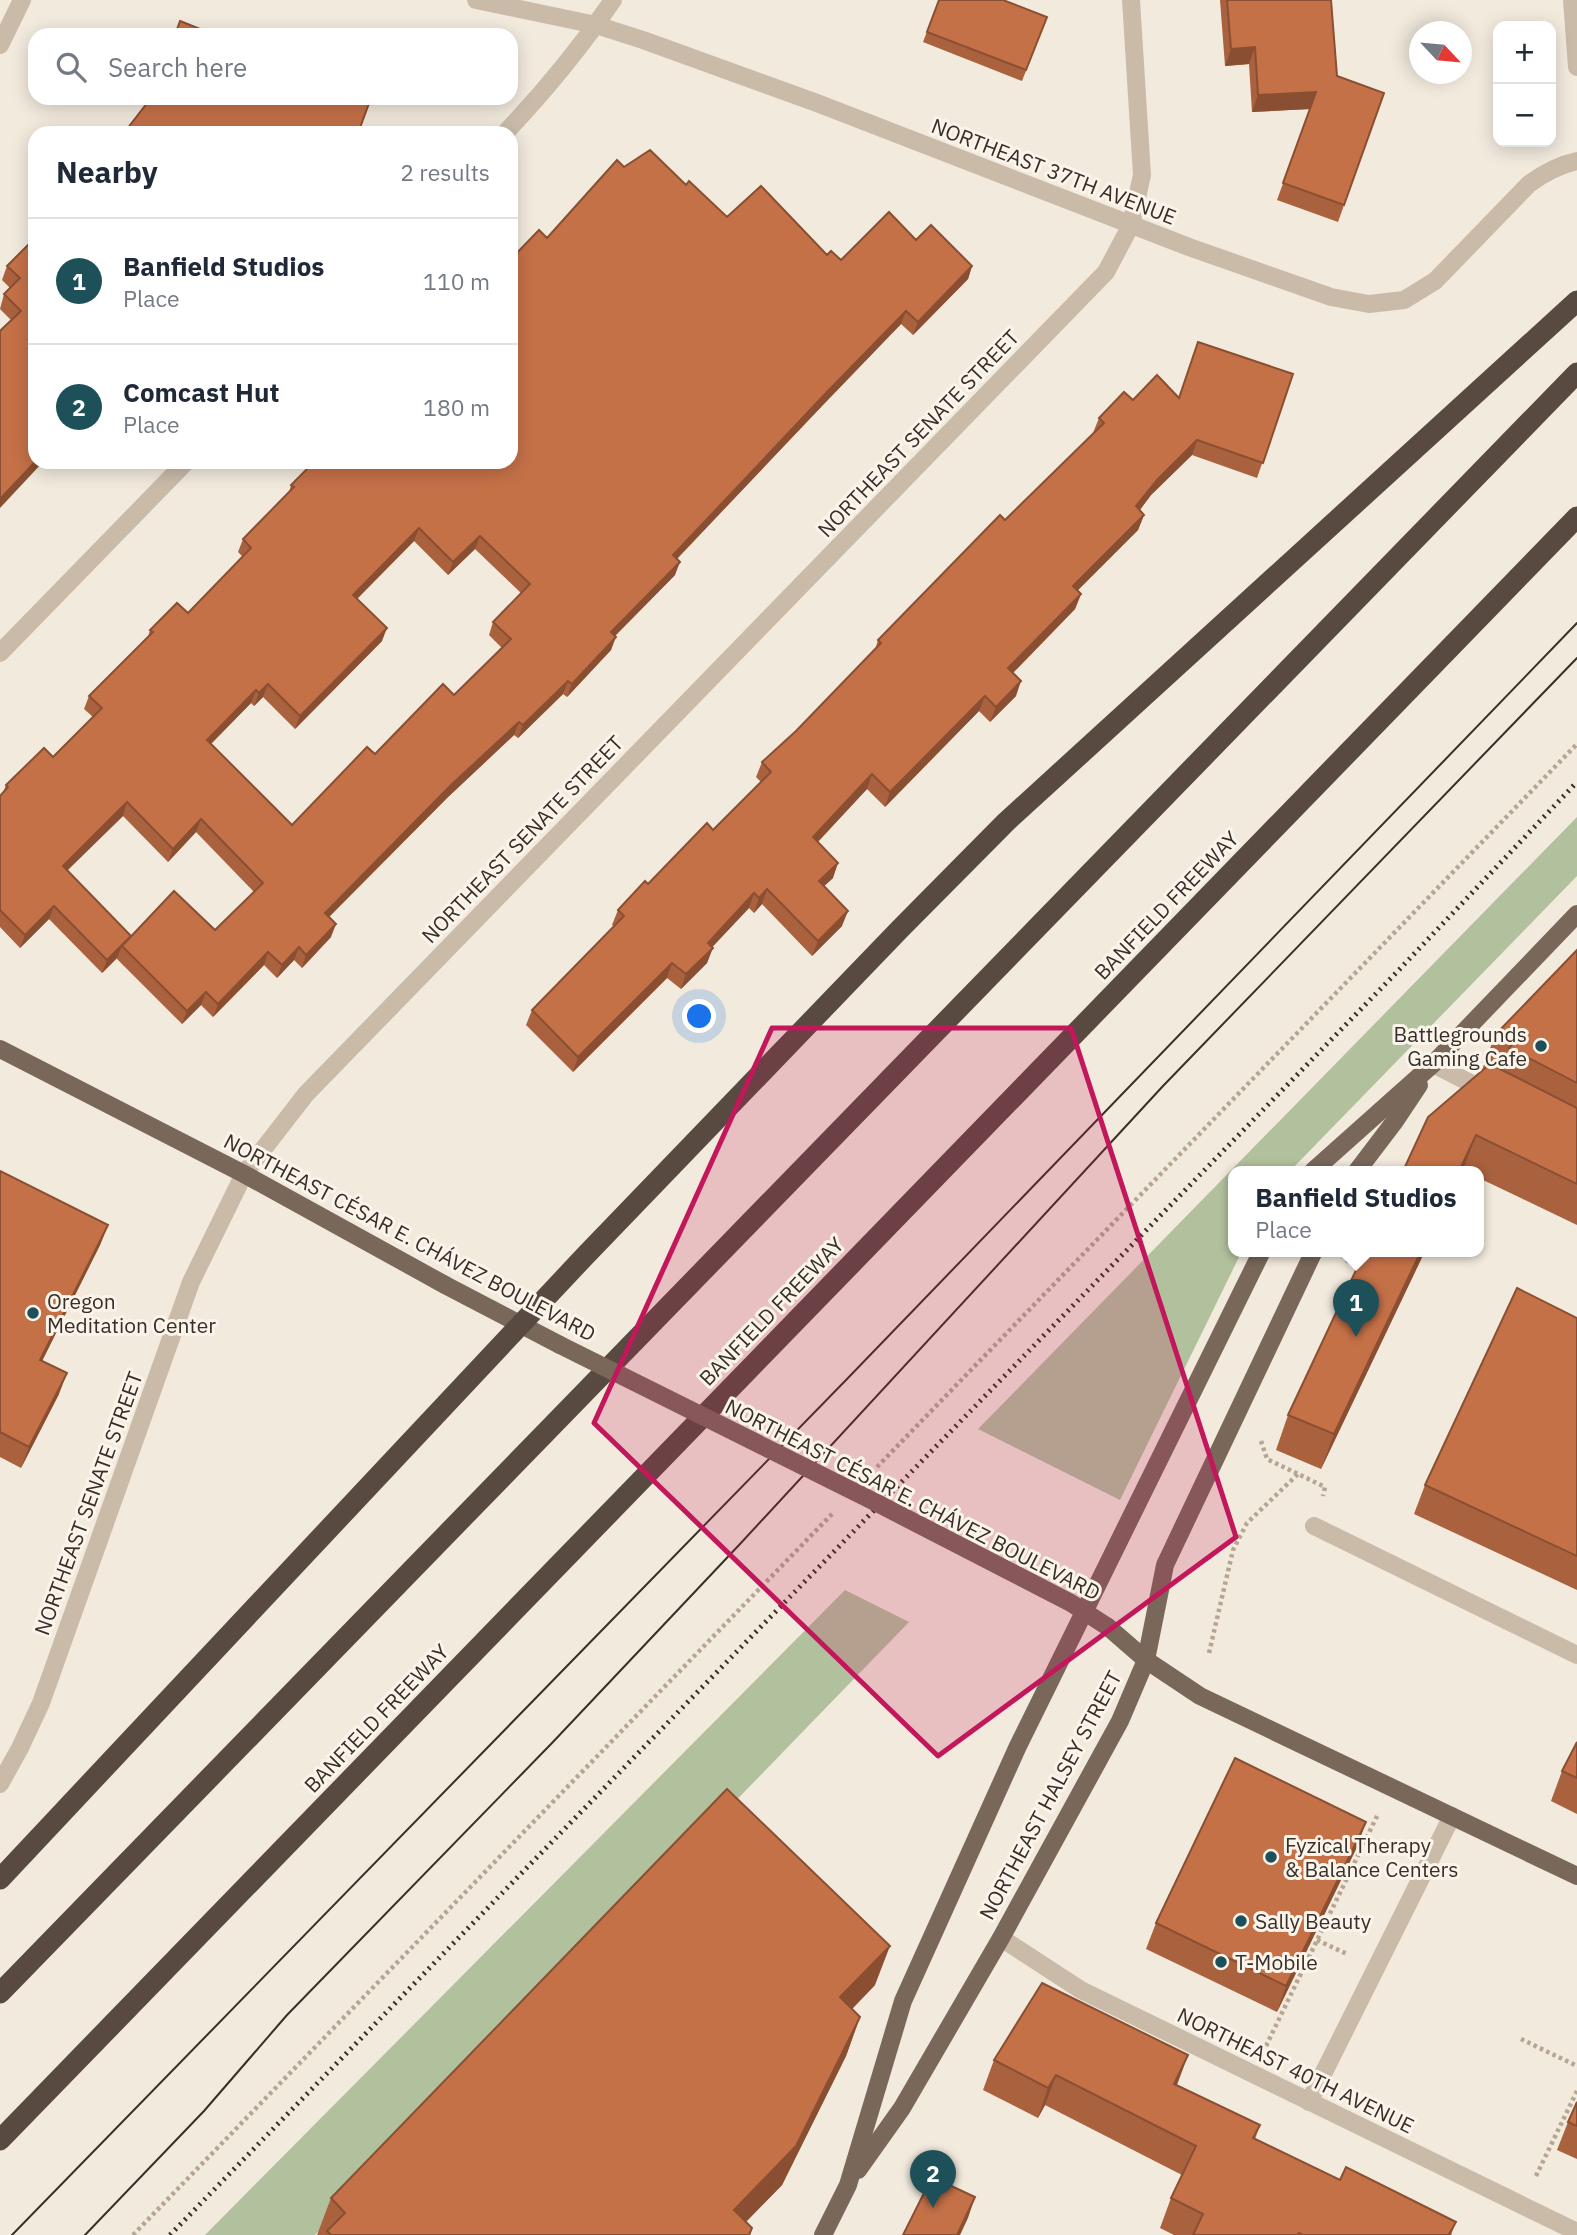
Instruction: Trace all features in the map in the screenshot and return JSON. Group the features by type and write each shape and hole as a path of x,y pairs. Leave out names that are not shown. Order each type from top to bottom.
{"highway":[{"path":"0,1878 522,1323 1006,822 1577,301"},
{"path":"0,1993 1577,373"},
{"name":"BANFIELD FREEWAY","path":"0,2140 1577,517"}],"main road":[{"path":"1319,1166 1433,1064 1577,914"},
{"name":"NORTHEAST CÉSAR E. CHÁVEZ BOULEVARD","path":"0,1049 244,1174 447,1286 561,1345 1071,1603 1108,1627 1146,1660 1200,1696 1577,1876"},
{"path":"1361,1166 1433,1064"},
{"name":"NORTHEAST HALSEY STREET","path":"848,2185 908,1988 1018,1746 1259,1257"},
{"name":"NORTHEAST HALSEY STREET","path":"823,2235 848,2185 902,2108 1001,1938 1120,1721 1146,1660 1166,1566 1311,1257"}],"street":[{"path":"0,46 22,0"},
{"name":"NORTHEAST 37TH AVENUE","path":"476,0 596,25 643,40 817,103 1130,225 1331,297 1368,304 1404,300 1435,281 1529,184 1563,164 1577,161"},
{"path":"512,126 531,107 613,0"},
{"name":"NORTHEAST SENATE STREET","path":"0,1784 41,1703 191,1282 244,1174 306,1094 1106,272 1130,225 1142,175 1131,0"},
{"path":"1572,0 1577,67"},
{"path":"0,653 179,469"},
{"path":"1433,1064 1506,1101"},
{"path":"1314,1526 1577,1655"},
{"path":"1310,2102 1452,1816"},
{"name":"NORTHEAST 40TH AVENUE","path":"1001,1938 1081,1990 1577,2232"}],"path":[{"path":"1347,1263 1350,1257"},
{"path":"1267,1429 1261,1441 1267,1459 1325,1487 1314,1526"},
{"path":"1209,1653 1233,1549 1247,1523 1298,1474"},
{"path":"1252,2074 1390,1788"},
{"path":"1521,2039 1577,2066"},
{"path":"1522,2205 1577,2091"}],"highlighted area":[{"path":"772,1028 1071,1028 1236,1537 938,1756 594,1423"}],"green space":[{"path":"1577,817 1577,876 1295,1166 1235,1166"},
{"path":"1228,1174 1228,1257 1239,1257 1120,1500 978,1429"},
{"path":"845,1590 909,1622 315,2235 205,2235"}],"building":[{"path":"939,0 1003,0 1047,17 1026,70 927,32"},
{"path":"1227,0 1331,0 1337,76 1384,93 1344,205 1283,183 1316,92 1258,95 1255,47 1231,49"},
{"path":"180,21 198,28 178,28"},
{"path":"146,105 368,105 361,126 129,126"},
{"path":"650,150 686,185 689,181 727,217 761,186 827,255 831,251 841,260 889,212 916,240 931,225 972,266 918,322 906,311 825,394 673,555 680,562 611,632 616,637 572,684 568,681 523,725 519,722 451,785 325,913 336,924 306,955 299,947 282,965 268,952 218,1004 206,992 187,1011 122,946 174,891 215,930 263,883 201,819 173,849 127,802 63,866 131,936 107,960 54,906 25,935 0,910 0,796 8,787 6,785 44,748 53,757 102,708 89,696 153,632 150,630 177,603 188,613 251,548 243,539 294,487 291,485 307,469 518,469 518,252 539,230 547,238 617,160 624,167","holes":["419,528 453,562 480,536 530,584 493,622 511,639 454,695 443,684 375,754 367,747 292,825 207,740 256,690 259,693 268,684 300,716 387,628 353,595"]},
{"path":"28,245 28,469 0,499 0,331 21,311 4,294 20,278 7,266"},
{"path":"1198,342 1293,374 1263,463 1197,440 1157,480 1136,506 1144,515 1073,586 1081,594 1008,668 1021,681 996,707 985,696 890,792 872,774 813,837 838,863 819,881 848,911 818,941 767,889 759,898 754,893 708,943 713,948 686,974 672,963 578,1057 532,1010 624,916 618,910 645,881 648,884 707,823 713,830 771,772 762,762 796,731 881,643 878,640 1000,515 1005,520 1104,423 1099,418 1124,392 1133,400 1157,375 1179,398"},
{"path":"1577,950 1577,1083 1509,1048 1513,1044 1495,1035"},
{"path":"1490,1064 1577,1108 1577,1184 1476,1135 1461,1166 1405,1166 1428,1117"},
{"name":"Oregon Meditation Center","path":"0,1171 108,1225 40,1360 67,1373 29,1447 0,1432"},
{"path":"1362,1257 1418,1257 1334,1434 1288,1415"},
{"path":"1517,1288 1577,1318 1577,1556 1425,1485"},
{"path":"1577,1742 1577,1778 1562,1771"},
{"path":"1235,1758 1366,1822 1286,1986 1156,1923"},
{"path":"727,1789 890,1946 840,1997 860,2017 796,2146 734,2210 752,2228 749,2235 331,2235 327,2231 345,2213 331,2198"},
{"path":"1042,1983 1188,2055 1174,2084 1260,2125 1253,2138 1340,2180 1346,2167 1456,2222 1449,2234 1451,2235 1193,2235 1203,2214 1171,2198 1196,2146 1056,2075 1048,2088 994,2060"},
{"path":"1577,2102 1577,2126 1568,2122"},
{"path":"932,2177 975,2197 957,2235 903,2235"}],"tram line":[{"path":"12,2235 847,1379 1577,623"},
{"path":"85,2235 204,2111 287,2015 552,1743 740,1544 1163,1086 1577,658"}],"railway":[{"path":"170,2235 1396,973 1577,782"}],"place":[{"name":"Battlegrounds Gaming Cafe","path":"1541,1046"},
{"name":"Oregon Meditation Center","path":"33,1313"},
{"name":"Banfield Studios","path":"1356,1337"},
{"name":"Fyzical Therapy & Balance Centers","path":"1271,1857"},
{"name":"Sally Beauty","path":"1241,1921"},
{"name":"T-Mobile","path":"1221,1962"},
{"name":"Comcast Hut","path":"933,2208"}]}
